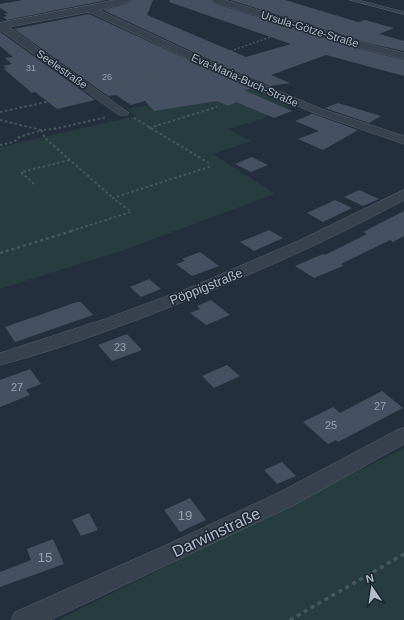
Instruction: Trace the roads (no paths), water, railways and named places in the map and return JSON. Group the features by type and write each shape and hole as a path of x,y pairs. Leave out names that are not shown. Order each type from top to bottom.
{"street":[{"path":"0,26 90,10 126,0"},
{"name":"Ursula-Götze-Straße","path":"216,0 302,27 404,56"},
{"name":"Eva-Maria-Buch-Straße","path":"90,10 203,62 329,116 404,140"},
{"name":"Seelestraße","path":"0,26 123,113"},
{"name":"Pöppigstraße","path":"0,359 130,316 241,272 363,217 404,194"},
{"name":"Darwinstraße","path":"24,620 172,553 288,498 404,435"}],"lane":[{"path":"352,0 404,13"}]}
